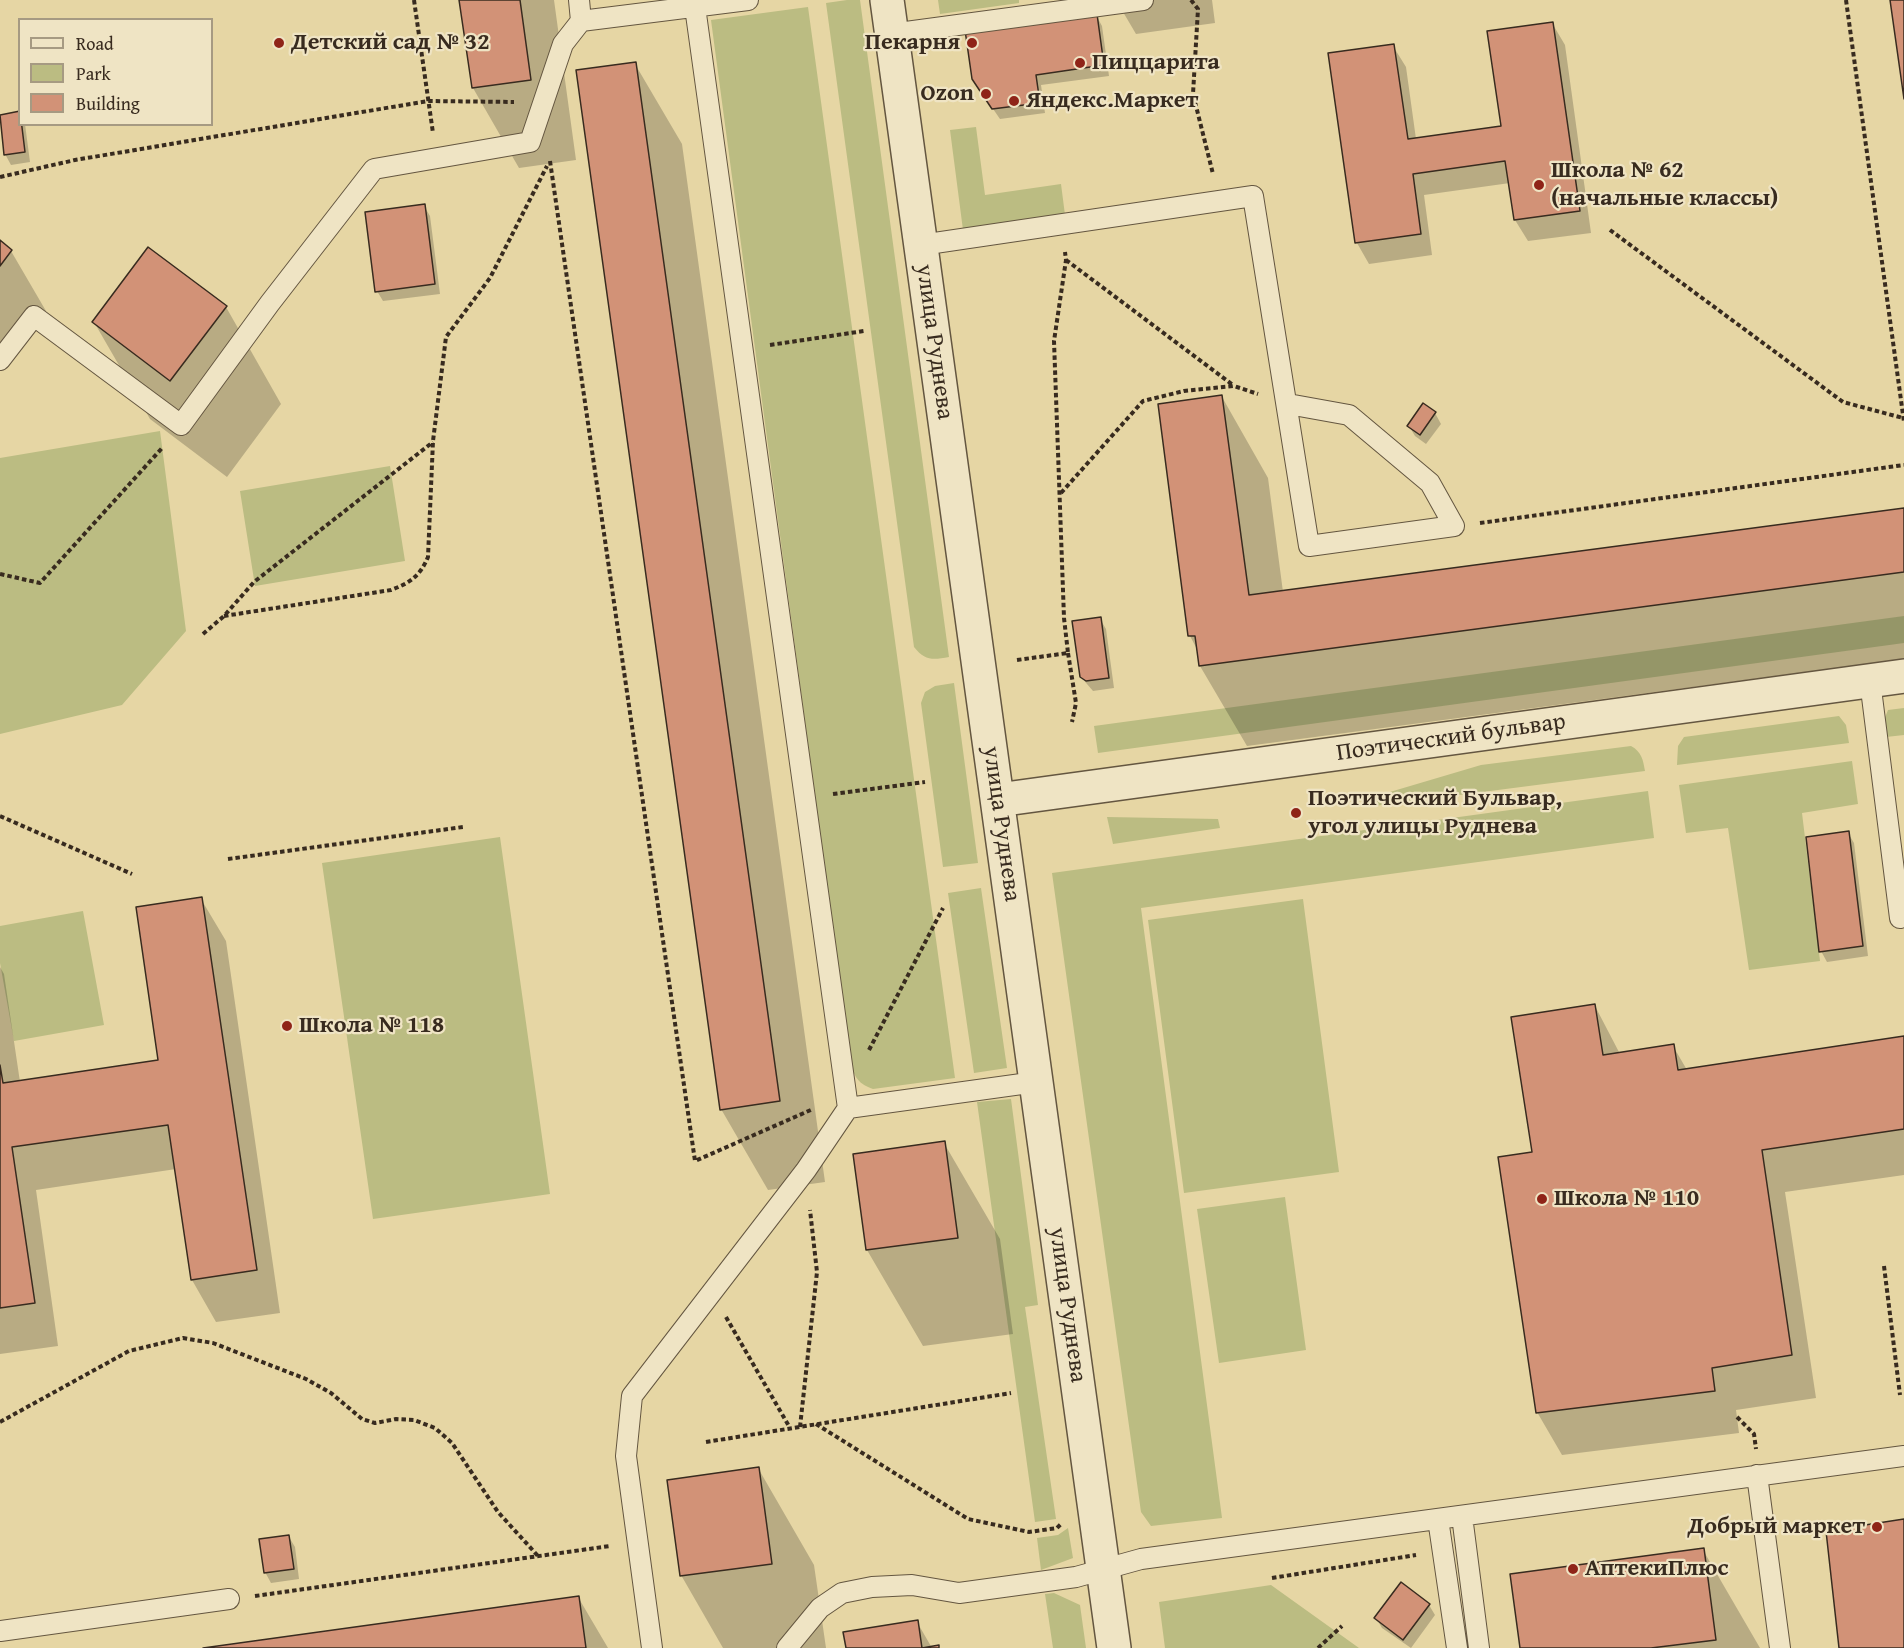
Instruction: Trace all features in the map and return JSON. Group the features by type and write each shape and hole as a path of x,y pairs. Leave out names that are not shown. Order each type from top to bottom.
{"street":[{"name":"улица Руднева","path":"886,0 1114,1648"},
{"name":"Поэтический бульвар","path":"998,800 1904,676"}],"lane":[{"path":"579,0 582,21"},
{"path":"0,360 34,316 181,425 270,303 374,169 530,142 563,44 582,21 748,0"},
{"path":"891,34 1029,7 1143,0"},
{"path":"652,1648 626,1456 632,1396 806,1170 847,1101 695,7"},
{"path":"921,245 1253,196 1309,546 1454,526 1430,483 1349,415 1288,404"},
{"path":"1870,681 1900,918"},
{"path":"847,1101 1036,1082"},
{"path":"787,1648 820,1608 842,1593 872,1587 912,1585 959,1593 1076,1577 1141,1559 1904,1456"},
{"path":"1757,1476 1780,1648"},
{"path":"1462,1516 1479,1648"},
{"path":"1438,1519 1457,1648"},
{"path":"0,1631 229,1599"}],"path":[{"path":"414,0 435,145 444,158"},
{"path":"1191,0 1198,9 1193,94 1221,201"},
{"path":"1610,230 1843,402 1904,420 1846,0"},
{"path":"0,177 75,160 428,101 544,102"},
{"path":"530,142 550,159 695,1161 847,1101 943,908"},
{"path":"224,616 391,590 408,583 422,571 428,557 433,441 446,336 490,278 550,159"},
{"path":"1060,225 1066,260 1054,340 1064,618 1076,703 1072,722"},
{"path":"1066,260 1234,386 1288,404"},
{"path":"742,349 864,331"},
{"path":"1060,494 1143,401 1184,391 1234,386"},
{"path":"0,574 40,583 151,462 181,425"},
{"path":"203,634 224,616 254,582 433,441"},
{"path":"1454,526 1904,465"},
{"path":"1017,660 1068,653"},
{"path":"805,798 925,782"},
{"path":"0,816 132,873"},
{"path":"228,859 463,827"},
{"path":"800,1427 817,1272 806,1170"},
{"path":"1884,1266 1900,1395"},
{"path":"707,1301 728,1318 790,1428"},
{"path":"0,1422 129,1351 183,1338 213,1343 306,1379 332,1393 362,1419 375,1423 396,1419 414,1420 435,1428 452,1443 498,1512 538,1556"},
{"path":"706,1442 1011,1393"},
{"path":"1737,1417 1754,1434 1756,1453"},
{"path":"816,1424 968,1519 1029,1532 1057,1528 1067,1519"},
{"path":"229,1599 638,1542"},
{"path":"1272,1578 1443,1552"},
{"path":"1318,1648 1342,1626"}],"green space":[{"path":"860,0 949,657 943,658 926,657 914,647 826,3"},
{"path":"938,0 1019,0 1019,3 940,14"},
{"path":"808,7 955,1078 873,1089 858,1080 851,1065 711,20"},
{"path":"976,127 985,195 1061,184 1065,215 963,230 950,130"},
{"path":"160,431 186,631 122,705 0,734 0,458"},
{"path":"390,466 405,561 255,586 240,491"},
{"path":"1904,616 1904,643 1098,753 1094,726"},
{"path":"954,683 978,863 943,867 921,703 925,692 935,686"},
{"path":"1904,708 1904,735 1886,737 1884,720 1888,710"},
{"path":"1839,716 1846,725 1849,743 1677,765 1678,746 1684,737"},
{"path":"1631,746 1640,754 1645,771 1374,806 1373,797 1481,765"},
{"path":"1852,761 1858,804 1802,813 1820,961 1749,970 1728,828 1686,833 1679,785"},
{"path":"1648,791 1654,838 1141,908 1222,1518 1151,1526 1141,1512 1052,873"},
{"path":"1107,817 1218,819 1220,828 1113,844"},
{"path":"500,837 550,1194 373,1219 322,863"},
{"path":"981,888 1007,1068 974,1073 948,893"},
{"path":"1303,899 1339,1172 1184,1193 1148,920"},
{"path":"83,911 104,1025 14,1041 0,963 0,926"},
{"path":"1011,1099 1038,1305 1025,1307 1056,1519 1035,1522 977,1102"},
{"path":"1285,1197 1306,1350 1219,1363 1197,1209"},
{"path":"1068,1528 1073,1558 1041,1570 1037,1538 1058,1535"},
{"path":"1271,1585 1359,1648 1165,1648 1159,1602"},
{"path":"1054,1593 1080,1605 1086,1648 1053,1648 1045,1594"}],"building":[{"path":"459,0 520,0 531,80 472,88"},
{"path":"1890,0 1904,0 1904,99"},
{"path":"1097,14 1104,65 1036,75 1040,103 992,109 972,79 965,30"},
{"path":"1553,22 1580,211 1514,220 1505,161 1413,174 1421,234 1355,243 1328,53 1394,44 1408,139 1501,126 1487,31"},
{"path":"636,62 780,1101 720,1110 576,70"},
{"path":"18,111 18,126 22,126 25,152 4,155 0,115"},
{"path":"425,204 435,284 375,292 365,212"},
{"path":"0,240 12,250 0,266"},
{"path":"148,247 227,306 170,381 92,322"},
{"path":"1222,395 1249,595 1904,508 1904,572 1199,666 1195,636 1188,636 1158,404"},
{"path":"1423,403 1436,412 1420,435 1407,426"},
{"path":"1101,617 1109,678 1086,681 1080,677 1072,621"},
{"path":"1849,831 1863,946 1819,952 1806,837"},
{"path":"202,897 257,1270 191,1280 168,1125 12,1147 35,1303 0,1308 0,1065 3,1083 158,1060 136,907"},
{"path":"1595,1004 1603,1055 1674,1044 1678,1070 1904,1036 1904,1129 1762,1150 1792,1355 1712,1368 1715,1391 1536,1413 1498,1157 1532,1152 1511,1017"},
{"path":"945,1141 958,1238 866,1250 853,1154"},
{"path":"759,1467 772,1564 680,1576 667,1480"},
{"path":"1904,1519 1904,1648 1839,1648 1826,1531"},
{"path":"289,1535 294,1569 264,1573 259,1539"},
{"path":"1704,1548 1716,1640 1651,1648 1520,1648 1510,1574"},
{"path":"1401,1582 1430,1604 1403,1640 1374,1618"},
{"path":"579,1596 586,1648 203,1648"},
{"path":"918,1620 922,1648 846,1648 843,1632"},
{"path":"939,1645 939,1648 922,1648"}],"place":[{"name":"Детский сад № 32","path":"279,43"},
{"name":"Пекарня","path":"972,43"},
{"name":"Пиццарита","path":"1080,63"},
{"name":"Ozon","path":"986,94"},
{"name":"Яндекс.Маркет","path":"1014,101"},
{"name":"Школа № 62 (начальные классы)","path":"1539,185"},
{"name":"Поэтический Бульвар, угол улицы Руднева","path":"1296,813"},
{"name":"Школа № 118","path":"287,1026"},
{"name":"Школа № 110","path":"1542,1199"},
{"name":"Добрый маркет","path":"1877,1527"},
{"name":"АптекиПлюс","path":"1573,1569"}]}
